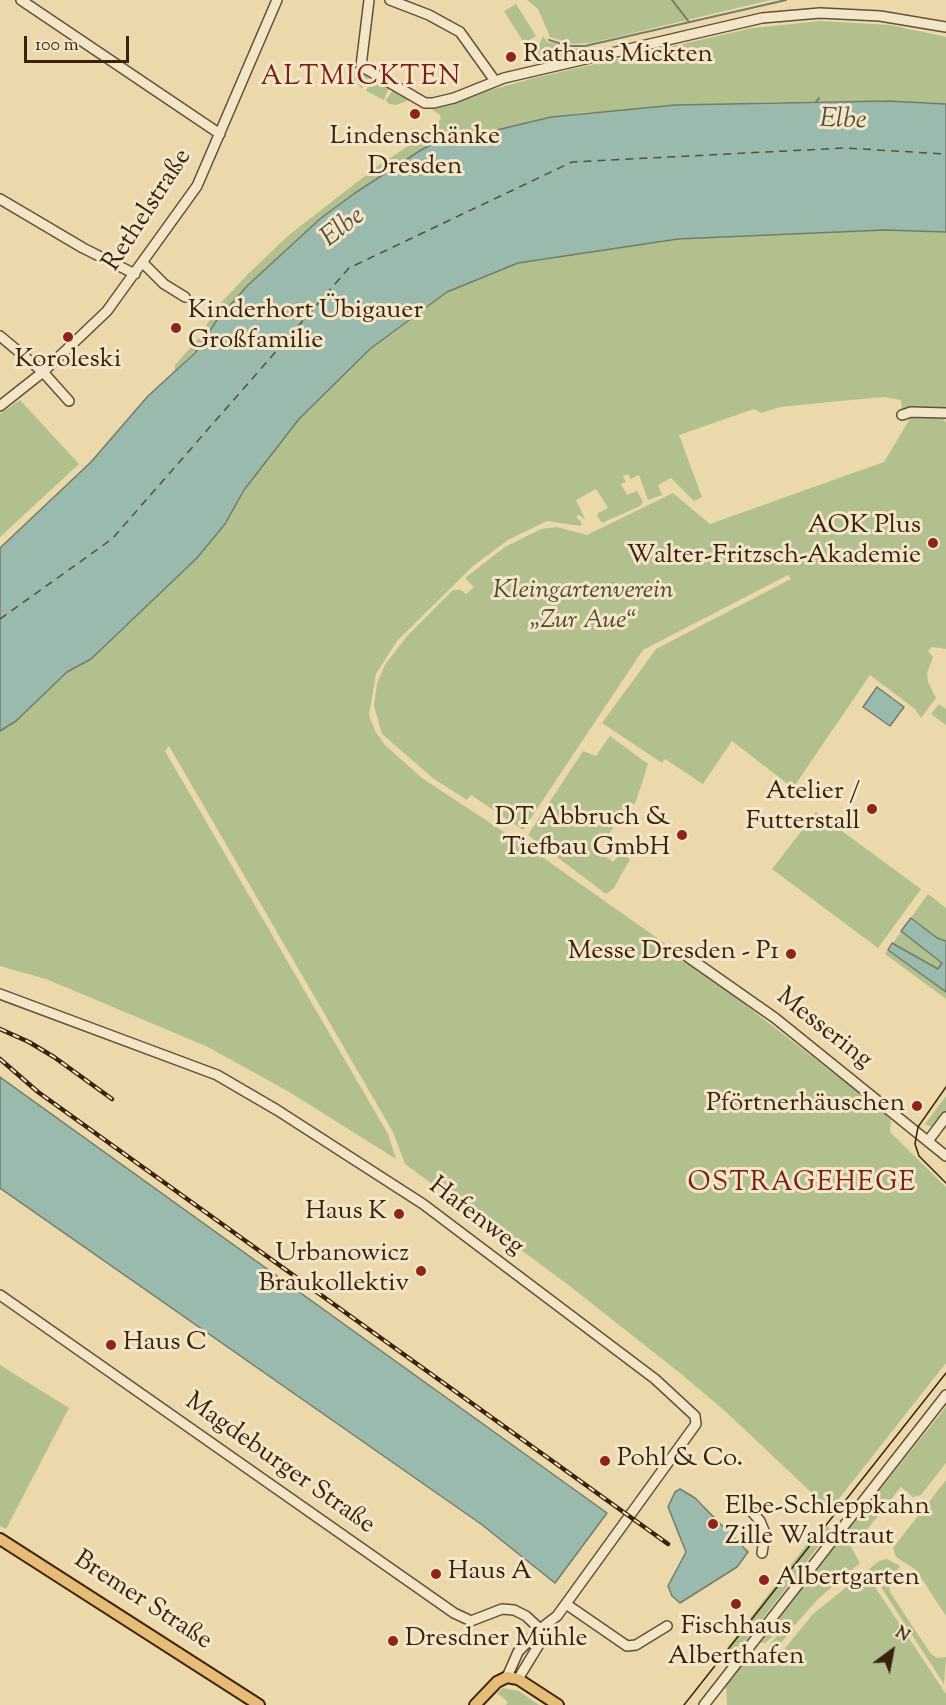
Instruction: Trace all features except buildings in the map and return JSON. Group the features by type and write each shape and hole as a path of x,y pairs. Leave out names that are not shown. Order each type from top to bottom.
{"main road":[{"name":"Bremer Straße","path":"0,1539 259,1705"},
{"path":"475,1705 497,1682 513,1678 558,1705"}],"street":[{"path":"21,0 220,134"},
{"name":"Rethelstraße","path":"0,406 43,372 106,311 197,186 277,0"},
{"path":"369,0 361,66 425,103 454,98 495,81 762,18 820,13 880,16 946,27"},
{"path":"390,0 429,15 460,32 495,81"},
{"path":"0,199 83,248 135,274"},
{"path":"143,263 164,284 185,297"},
{"path":"0,336 43,372 69,400"},
{"path":"902,415 911,412 946,413"},
{"name":"Messering","path":"688,957 784,1025 946,1156"},
{"name":"Hafenweg","path":"0,994 216,1076 277,1110 423,1204 681,1400 695,1416 696,1424 566,1604 549,1624 540,1629"},
{"path":"928,1141 946,1117"},
{"name":"Magdeburger Straße","path":"0,1295 454,1613 471,1621 507,1608 526,1616 540,1629"},
{"path":"704,1705 835,1533 946,1395"},
{"path":"746,1505 760,1521 765,1533 762,1553"},
{"path":"566,1604 627,1646 636,1645 667,1626"},
{"path":"540,1629 542,1644 513,1678 516,1659 540,1629"}],"green space":[{"path":"527,0 771,0 591,43 572,44 550,37 538,9"},
{"path":"516,4 536,36 524,43 504,11"},
{"path":"821,21 890,25 946,37 946,104 887,101 771,102 579,113 472,136 457,131 421,150 355,193 175,371 175,365 199,338 217,307 289,235 375,168 423,136 441,119 440,115 429,107 534,78 752,28"},
{"path":"543,36 547,42 588,51 531,64 530,57 536,53"},
{"path":"356,69 369,77 362,88 351,79"},
{"path":"372,79 389,88 384,100 366,91"},
{"path":"393,90 409,100 396,105 389,104 386,100"},
{"path":"884,230 946,232 946,409 902,410 901,400 883,397 780,407 761,413 754,409 679,435 702,497 694,501 671,478 658,485 662,495 648,500 639,475 631,479 628,474 623,476 626,482 621,484 627,495 637,491 643,502 640,506 602,523 597,516 598,513 608,508 596,489 576,500 585,519 579,515 576,517 582,523 580,526 547,521 508,540 473,566 397,641 376,674 369,715 375,731 385,745 422,778 545,859 677,952 863,1096 891,1120 890,1132 946,1187 946,1363 830,1510 726,1412 680,1373 571,1287 405,1164 393,1132 169,746 165,751 388,1134 396,1159 291,1093 206,1046 46,979 0,966 0,731 16,721 68,672 91,659 197,558 225,524 244,490 299,419 370,349 447,292 518,263 678,239"},
{"path":"20,400 79,464 0,537 0,414"},
{"name":"Kleingartenverein „Zur Aue“","path":"911,417 943,418 946,423 946,649 932,647 928,651 933,657 927,673 928,682 936,698 921,718 915,709 870,675 793,788 732,741 703,784 665,759 662,763 602,723 656,649 791,579 788,575 643,650 523,830 471,795 467,800 434,779 382,734 374,706 377,683 385,665 407,636 453,590 461,590 466,594 474,587 465,578 505,547 541,529 557,527 587,535 673,493 710,524 884,462"},
{"path":"939,704 946,709 946,725 931,714"},
{"path":"610,736 648,764 635,804 630,803 606,838 599,833 592,847 613,862 621,854 630,859 614,888 606,894 528,835 583,751 596,756"},
{"path":"816,812 921,889 878,948 772,869"},
{"path":"928,894 946,908 946,999 885,954"},
{"path":"946,1096 946,1113 933,1127 925,1124"},
{"path":"0,1365 69,1408 6,1529 0,1526"},
{"path":"946,1407 946,1463 921,1495 913,1497 901,1487 854,1546 846,1532"},
{"path":"946,1480 946,1616 916,1570 896,1557 893,1548"},
{"path":"823,1523 831,1530 729,1662 726,1661 721,1656"},
{"path":"844,1535 860,1563 817,1600 796,1624 780,1630 765,1643 759,1642"},
{"path":"887,1559 900,1566 889,1583 890,1592 931,1654 937,1658 946,1657 944,1684 869,1569 879,1561"},
{"path":"865,1572 946,1694 946,1705 727,1705 726,1686 749,1655 763,1661 777,1658 813,1614"},
{"path":"793,1629 780,1644 768,1647 776,1637"},
{"path":"503,1688 519,1691 539,1705 506,1705 508,1702 497,1693"}],"water":[{"name":"Elbe","path":"887,101 946,104 946,232 884,230 678,239 518,263 447,292 370,349 299,419 244,490 225,524 197,558 91,659 67,672 16,721 0,731 0,548 91,462 148,396 195,353 217,320 247,286 321,218 355,193 421,150 457,131 472,136 551,117 675,105"},
{"path":"877,687 904,707 890,726 863,707"},
{"path":"911,918 937,938 946,941 946,992 888,950 892,943 938,969 942,963 901,931"},
{"path":"0,1077 607,1513 555,1583 481,1524 0,1188"},
{"path":"680,1489 695,1498 748,1552 737,1567 680,1603 672,1596 668,1586 686,1552 668,1507 675,1492"}],"waterway":[{"path":"672,0 689,22"},
{"path":"549,40 568,46 585,46 786,0"},
{"name":"Elbe","path":"816,102 819,98"}],"ferry route":[{"path":"0,619 112,539 349,268 572,162 844,148 946,154"}],"tram line":[{"path":"946,1087 918,1127 915,1144 919,1156 946,1183"},
{"path":"684,1705 946,1373"}],"railway":[{"path":"0,1029 29,1042 54,1057 112,1099"},
{"path":"0,1059 38,1092 668,1544"}],"place":[{"name":"Rathaus Mickten","path":"511,57"},
{"name":"Lindenschänke Dresden","path":"415,114"},
{"name":"Kinderhort Übigauer Großfamilie","path":"176,328"},
{"name":"Koroleski","path":"68,337"},
{"name":"AOK Plus Walter-Fritzsch-Akademie","path":"933,543"},
{"name":"Atelier / Futterstall","path":"872,809"},
{"name":"DT Abbruch & Tiefbau GmbH","path":"682,835"},
{"name":"Messe Dresden - P1","path":"791,954"},
{"name":"Pförtnerhäuschen","path":"917,1106"},
{"name":"Haus K","path":"399,1214"},
{"name":"Urbanowicz Braukollektiv","path":"421,1271"},
{"name":"Haus C","path":"111,1345"},
{"name":"Pohl & Co.","path":"605,1461"},
{"name":"Elbe-Schleppkahn Zille Waldtraut","path":"713,1524"},
{"name":"Haus A","path":"436,1574"},
{"name":"Albertgarten","path":"764,1580"},
{"name":"Fischhaus Alberthafen","path":"736,1604"},
{"name":"Dresdner Mühle","path":"393,1641"}],"district":[{"name":"ALTMICKTEN","path":"361,79"},
{"name":"OSTRAGEHEGE","path":"802,1185"}]}
